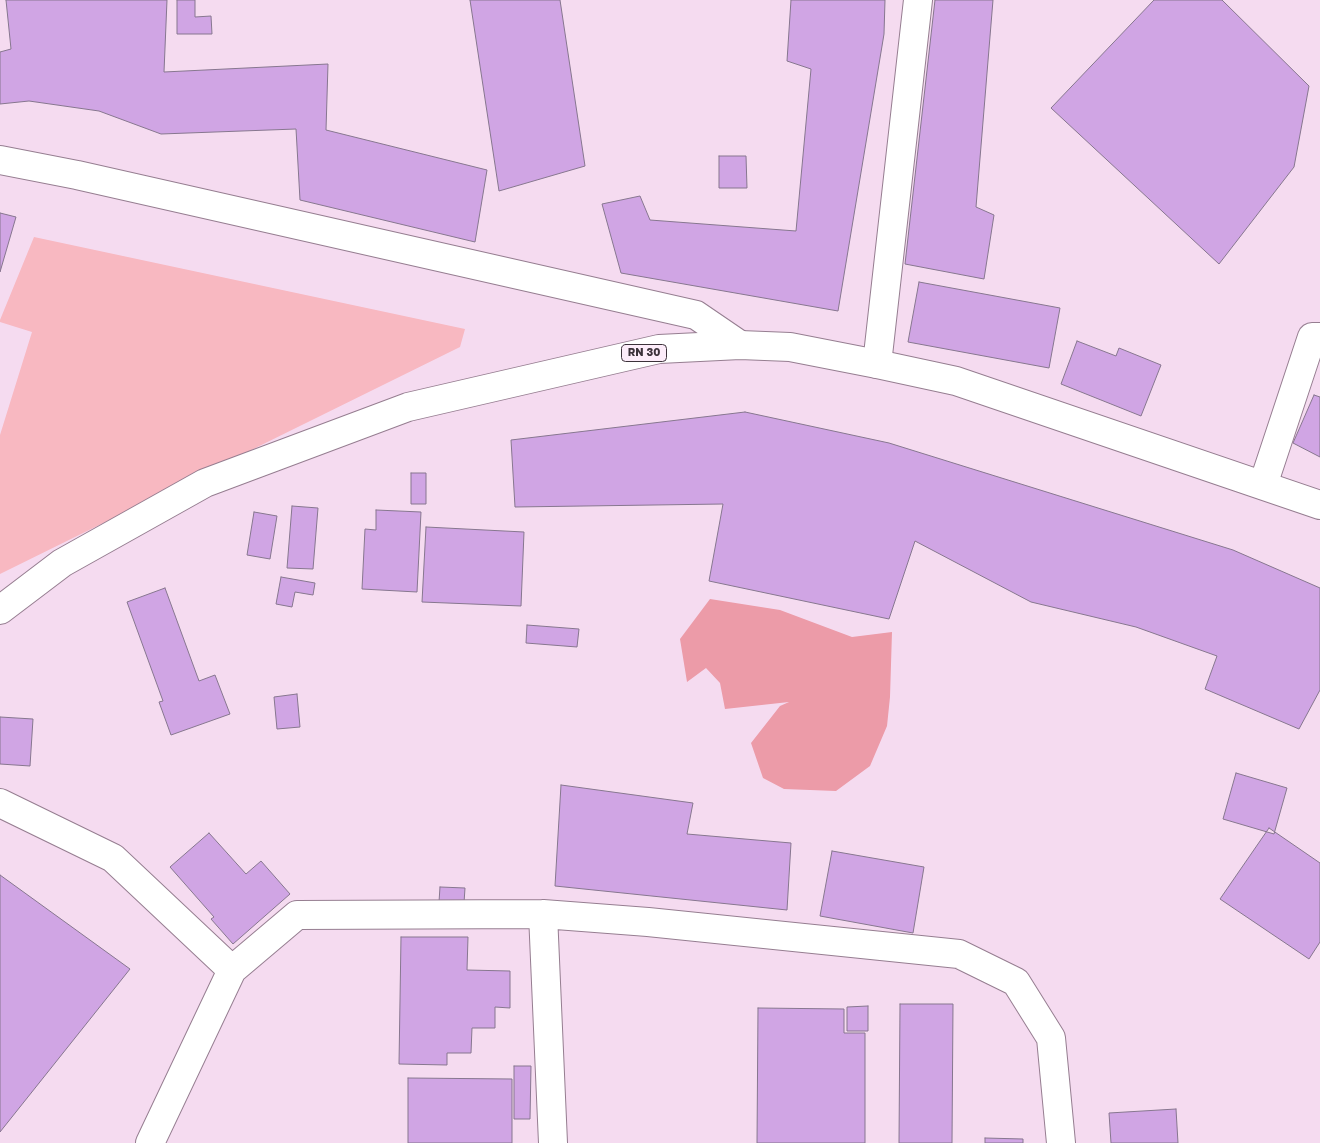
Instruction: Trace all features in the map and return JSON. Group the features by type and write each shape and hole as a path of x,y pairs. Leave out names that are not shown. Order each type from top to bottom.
{"street":[{"path":"876,364 918,0"},
{"path":"0,160 87,177 696,315 740,345"},
{"path":"1263,485 1312,337 1320,337"},
{"name":"RN 30","path":"0,610 62,563 205,483 408,408 659,349 740,345 790,347 956,381 1320,504"},
{"path":"0,803 113,858 232,970"},
{"path":"543,914 554,1143"},
{"path":"150,1143 232,970 297,915 543,914 648,922 959,954 1016,982 1051,1038 1061,1143"}],"shaded area":[{"path":"34,237 465,329 460,347 0,574 0,435 32,332 0,322 0,320"},
{"path":"710,599 780,610 852,637 892,632 887,726 870,766 836,791 784,789 763,778 751,743 780,706 789,702 725,709 720,683 706,668 687,682 680,639"}],"building":[{"path":"6,0 167,0 164,72 328,64 326,130 487,170 475,242 300,200 296,129 161,134 99,111 29,101 0,104 0,52 11,49"},
{"path":"177,0 195,0 195,17 211,16 212,34 177,34"},
{"path":"470,0 560,0 585,166 499,191"},
{"path":"791,0 885,0 884,34 838,311 621,273 602,204 640,196 650,220 796,231 811,69 787,61"},
{"path":"935,0 993,0 976,207 994,215 984,279 905,264"},
{"path":"1154,0 1222,0 1309,86 1294,167 1219,264 1051,108"},
{"path":"719,156 746,156 747,188 719,188"},
{"path":"0,213 16,217 0,272"},
{"path":"919,282 1060,308 1049,368 908,342"},
{"path":"1077,341 1116,356 1119,348 1161,365 1141,416 1061,384"},
{"path":"1314,395 1320,397 1320,457 1293,443"},
{"path":"745,412 889,443 1233,550 1320,588 1320,690 1299,729 1205,689 1217,656 1136,627 1031,602 915,541 889,619 709,581 723,504 515,507 511,440"},
{"path":"411,473 426,473 426,504 411,504"},
{"path":"292,506 318,508 313,569 287,568"},
{"path":"376,510 421,512 417,592 362,589 365,529 376,530"},
{"path":"254,512 277,516 270,559 247,555"},
{"path":"426,527 524,532 521,606 422,602"},
{"path":"281,577 315,583 313,595 295,592 292,607 276,604"},
{"path":"165,588 199,681 215,675 230,714 171,735 159,702 163,701 127,602"},
{"path":"527,625 579,629 577,647 526,643"},
{"path":"297,694 300,727 277,729 274,697"},
{"path":"0,717 33,719 30,766 0,764"},
{"path":"1236,773 1287,788 1274,834 1223,819"},
{"path":"561,785 693,803 687,834 791,843 787,910 555,886"},
{"path":"1269,828 1320,863 1320,942 1309,959 1220,899"},
{"path":"209,833 246,874 261,861 290,894 233,944 211,919 214,917 170,867"},
{"path":"832,851 924,867 913,933 820,916"},
{"path":"0,875 130,969 0,1132"},
{"path":"440,887 465,888 464,903 439,902"},
{"path":"401,937 468,937 467,970 510,971 510,1008 495,1007 495,1028 472,1028 471,1053 447,1053 447,1065 399,1064"},
{"path":"900,1004 953,1004 952,1143 899,1143"},
{"path":"868,1006 868,1031 847,1031 847,1007"},
{"path":"758,1008 844,1009 844,1033 865,1033 865,1143 757,1143"},
{"path":"514,1066 531,1066 530,1119 514,1119"},
{"path":"408,1078 512,1079 512,1143 408,1143"},
{"path":"1176,1109 1178,1143 1111,1143 1109,1113"},
{"path":"985,1138 1023,1139 1023,1143 985,1143"}]}
